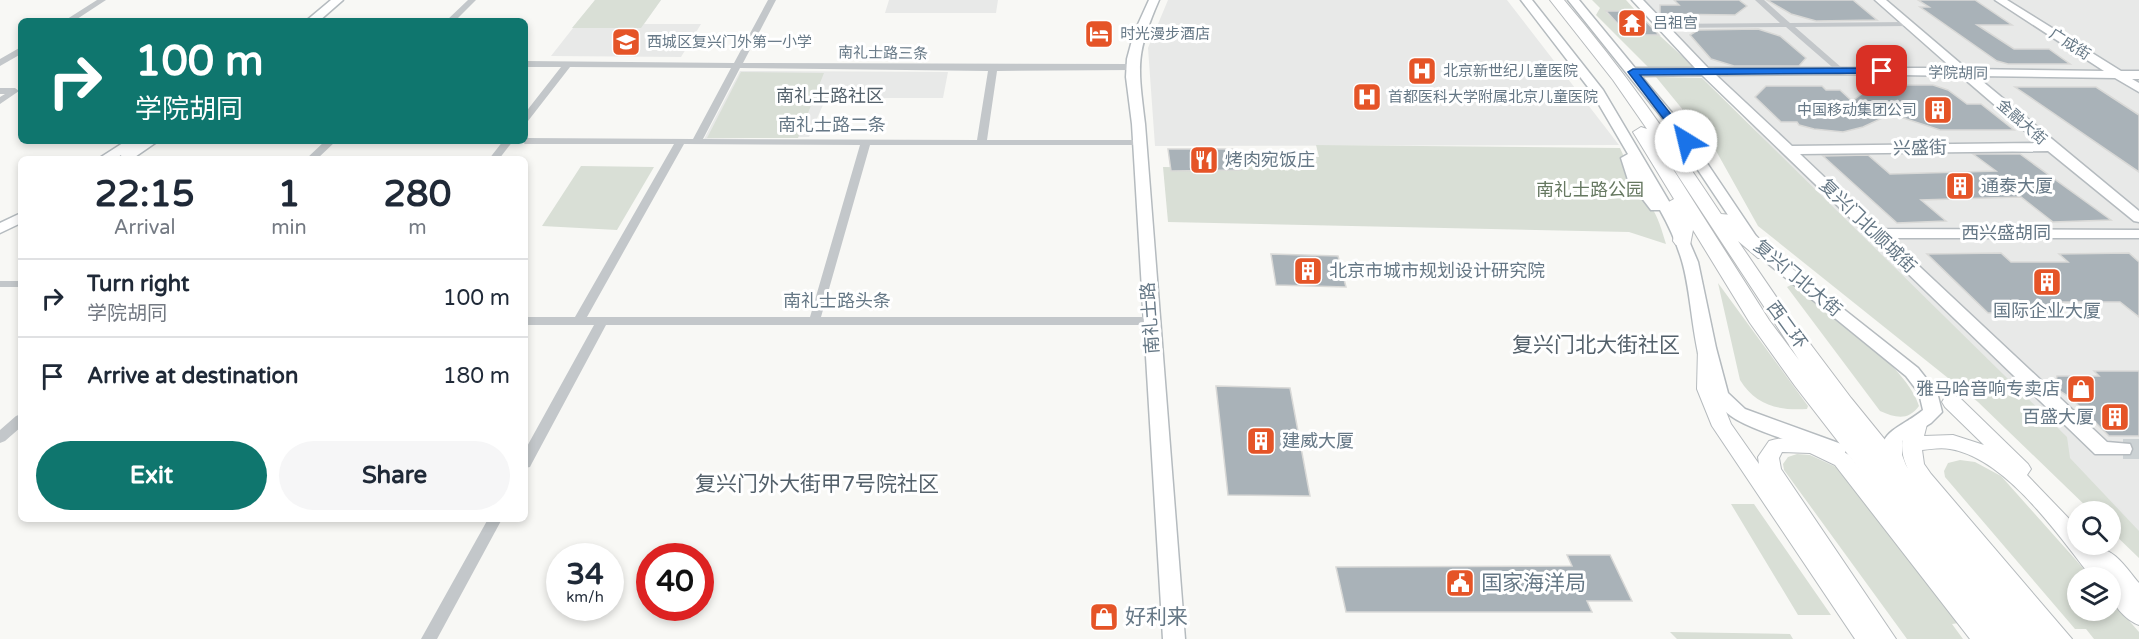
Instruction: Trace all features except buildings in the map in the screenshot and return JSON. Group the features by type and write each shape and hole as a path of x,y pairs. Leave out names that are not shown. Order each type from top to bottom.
{"highway":[{"name":"西二环","path":"1542,0 1575,29"},
{"name":"西二环","path":"1557,0 1623,103 1785,324 1892,480 2007,639"},
{"path":"1683,241 1684,225 1673,203 1689,193 1765,254"},
{"name":"西二环","path":"1892,480 2033,639"}],"main road":[{"path":"1707,348 1707,389 1728,436 1868,639"},
{"path":"1952,402 2039,486 2067,517"},
{"path":"2060,639 1924,479 1914,465 1914,435 1953,442 1978,452 2011,472 2096,567"},
{"path":"1804,436 1835,456 1862,484 1984,639"},
{"path":"1835,456 1803,444 1788,444 1776,446 1771,451 1768,463 1884,639"},
{"path":"2101,555 2139,598"},
{"path":"2121,595 2139,615"}],"street":[{"path":"73,18 102,0"},
{"path":"316,18 338,0"},
{"path":"328,18 350,0"},
{"path":"453,18 472,0"},
{"path":"697,141 772,0"},
{"name":"南礼士路","path":"1155,0 1138,39 1132,67 1140,124 1139,143 1150,321 1174,639"},
{"path":"1526,0 1597,90 1623,138 1622,146 1633,166 1635,180 1683,241 1720,395 1732,407 1757,421 1804,436 1837,450 1892,480"},
{"path":"1573,0 1633,72"},
{"name":"复兴门北顺城街","path":"1637,0 1705,71 2102,449 2123,449"},
{"path":"1759,0 1839,70"},
{"path":"1880,0 1971,74"},
{"path":"1886,0 2054,147 2139,211"},
{"name":"广成街","path":"2000,0 2139,88"},
{"path":"1662,26 1909,24"},
{"path":"0,63 18,52"},
{"name":"南礼士路三条","path":"528,64 1132,67"},
{"path":"528,115 568,64"},
{"path":"982,141 993,68"},
{"name":"学院胡同","path":"1633,72 1839,70 2139,75"},
{"name":"复兴门北大街","path":"1633,72 1726,185 1738,209 1740,225 1765,254 1912,372 1928,392 1933,412 1914,435 1896,434 1890,441 1892,480"},
{"path":"0,91 15,91 0,101"},
{"name":"南礼士路二条","path":"528,141 1139,143"},
{"path":"579,321 681,141"},
{"path":"815,319 866,141"},
{"path":"110,156 130,144"},
{"path":"127,156 146,144"},
{"path":"314,156 328,144"},
{"path":"496,156 506,144"},
{"name":"兴盛街","path":"1790,150 2054,147"},
{"name":"金融大街","path":"2054,147 2139,218"},
{"path":"0,218 18,208"},
{"path":"0,229 18,219"},
{"name":"西兴盛胡同","path":"1874,233 2139,234"},
{"path":"0,284 18,284"},
{"name":"南礼士路头条","path":"528,321 815,319 1150,321"},
{"path":"528,457 602,321"},
{"path":"1912,372 1952,402"},
{"path":"0,438 18,422"},
{"path":"429,639 493,522"}],"shaded area":[{"name":"西城区复兴门外第一小学","path":"595,0 661,0 644,24 701,24 681,57 551,56"},
{"path":"889,0 998,0 996,13 885,13"},
{"name":"首都医科大学附属北京儿童医院","path":"1168,0 1507,0 1619,145 1155,146 1148,48"},
{"path":"1636,0 2139,0 2139,75 2120,75 2139,88 2139,549 2121,526 2121,501 2096,501"},
{"path":"740,71 948,72 943,98 826,98 809,137 704,139"}],"green space":[{"path":"595,0 661,0 641,28 572,28"},
{"path":"1592,0 1626,0 1636,11 1606,12 1628,35 1659,35 1695,68 1650,69 1596,15 1600,8"},
{"path":"741,72 824,73 798,138 707,138"},
{"path":"1656,77 1702,78 2067,437 2070,458 2111,501 2081,501 1978,402 1758,226 1715,149"},
{"name":"南礼士路公园","path":"1316,145 1620,148 1634,186 1653,209 1666,244 1629,232 1168,222 1163,167 1244,168 1242,157 1319,157"},
{"path":"581,166 654,167 617,230 542,226"},
{"path":"1718,283 1808,406 1807,409 1787,409 1769,405 1760,401 1746,389 1740,380"},
{"path":"1793,284 1883,357 1912,390 1919,406 1915,411 1901,417 1880,411 1787,287"},
{"path":"1797,454 1810,455 1836,467 1959,623 1952,624 1963,639 1907,639 1784,470 1783,464 1788,457"},
{"path":"1960,460 1975,462 2001,476 2067,550 2067,555 2071,555 2082,567 2067,567 2067,620 1945,477 1944,471 1948,463"},
{"path":"1731,504 1754,504 1831,615 1798,615"},
{"path":"2121,512 2139,531 2139,558 2121,541"},
{"path":"2121,611 2139,632 2139,639 2094,639 2086,629 2075,629 2068,621 2121,621"},
{"path":"1670,632 1790,634 1793,639 1677,639"}],"tunnel":[{"path":"2123,449 2139,449"}],"place":[{"name":"吕祖宫","path":"1632,23"},
{"name":"时光漫步酒店","path":"1099,34"},
{"name":"西城区复兴门外第一小学","path":"626,42"},
{"name":"北京新世纪儿童医院","path":"1422,71"},
{"name":"首都医科大学附属北京儿童医院","path":"1367,97"},
{"name":"中国移动集团公司","path":"1938,110"},
{"name":"烤肉宛饭庄","path":"1204,160"},
{"name":"通泰大厦","path":"1960,186"},
{"name":"北京市城市规划设计研究院","path":"1308,271"},
{"name":"国际企业大厦","path":"2047,282"},
{"name":"雅马哈音响专卖店","path":"2081,389"},
{"name":"百盛大厦","path":"2115,417"},
{"name":"建威大厦","path":"1261,441"},
{"name":"国家海洋局","path":"1460,583"},
{"name":"好利来","path":"1104,617"}],"district":[{"name":"南礼士路社区","path":"830,96"},
{"name":"复兴门北大街社区","path":"1596,345"},
{"name":"复兴门外大街甲7号院社区","path":"817,484"}],"route":[{"path":"1686,141 1633,72 1882,71"}]}
